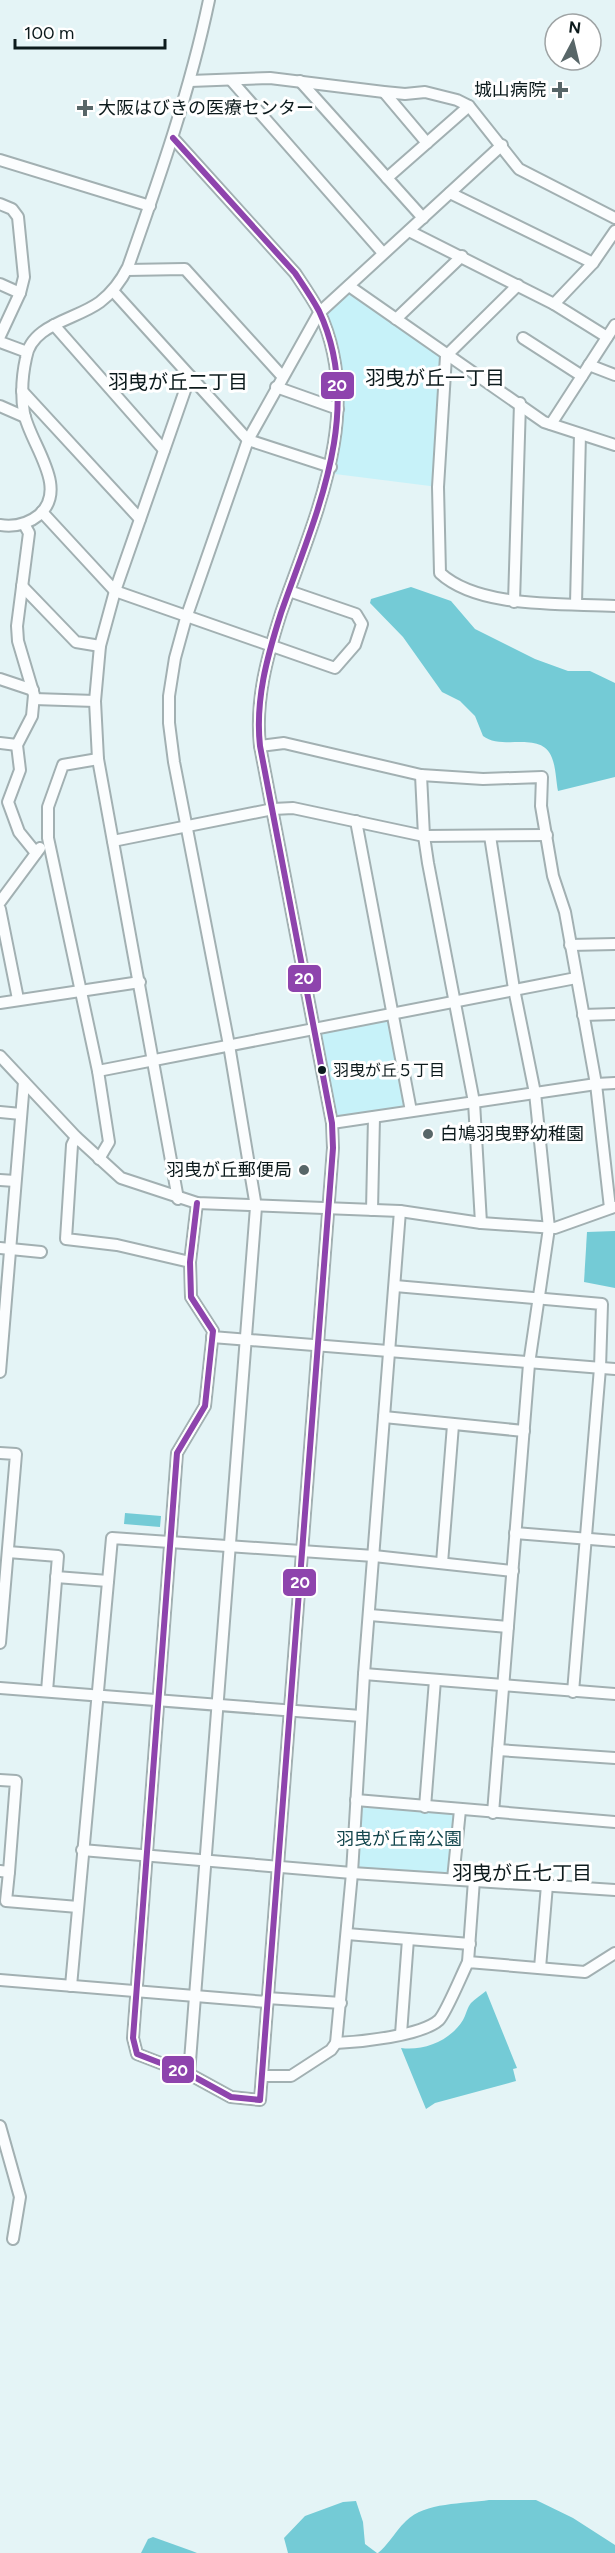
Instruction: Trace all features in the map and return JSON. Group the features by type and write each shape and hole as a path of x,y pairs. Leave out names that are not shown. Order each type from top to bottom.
{"street":[{"path":"0,525 24,524 42,512 52,490 25,417 22,391 27,352 41,333 89,309 113,291 127,270 173,138 190,81 209,0"},
{"path":"190,81 270,78 405,94 425,92 457,100 469,106 519,169 615,218"},
{"path":"231,80 383,253"},
{"path":"300,81 423,218"},
{"path":"384,92 427,143"},
{"path":"387,178 469,106"},
{"path":"173,138 295,273 320,313 333,359 338,409 331,467 271,646 257,720 260,747 332,1123 333,1148 260,2100 231,2097 189,2074 137,2054 133,2038 177,1453 205,1406 213,1331 191,1297 190,1262 197,1203"},
{"path":"189,2074 256,1207 229,1045 186,826 169,723 169,696 175,658 186,618 248,440 282,376 320,313 502,145"},
{"path":"0,160 150,206"},
{"path":"450,193 593,263"},
{"path":"0,204 12,209 18,217 24,277 20,293 0,336"},
{"path":"409,231 554,304 607,337"},
{"path":"554,304 593,263 615,231"},
{"path":"396,320 462,256"},
{"path":"127,270 185,269 282,376"},
{"path":"0,284 20,293"},
{"path":"518,285 446,356 438,487 440,573 458,585 514,603 615,606"},
{"path":"349,286 446,356 520,403 544,422 615,445"},
{"path":"113,291 248,440 331,467"},
{"path":"54,325 164,450"},
{"path":"551,424 615,325"},
{"path":"523,338 582,376"},
{"path":"0,342 27,352"},
{"path":"589,365 615,375"},
{"path":"178,1199 98,759 95,700 100,646 115,591 190,376"},
{"path":"276,387 338,409"},
{"path":"22,391 140,519"},
{"path":"514,603 520,403"},
{"path":"0,406 25,417"},
{"path":"576,604 580,434"},
{"path":"42,512 115,591 186,618 334,668 355,645 362,624 356,614 289,591"},
{"path":"24,524 29,533 17,626 18,641 33,695 32,716 17,745 20,770 4,802 20,832 36,853"},
{"path":"22,586 76,642 100,646"},
{"path":"0,679 33,695 95,700"},
{"path":"0,743 17,745"},
{"path":"0,1056 76,1137 121,1178 178,1199 197,1203 256,1207 329,1207 400,1212 481,1223 549,1228 570,1224 612,1207 596,1084 565,912 553,876 541,806 542,777 483,779 421,775 284,743 260,747"},
{"path":"98,759 63,765 48,807 48,838 98,1071 109,1142 99,1160"},
{"path":"421,775 424,836 474,1102 481,1223"},
{"path":"113,841 273,809 293,808 424,836 547,835"},
{"path":"356,821 411,1112"},
{"path":"490,836 514,989 535,1093 549,1228 529,1364 493,1813"},
{"path":"18,999 1,901 48,838"},
{"path":"570,945 615,944"},
{"path":"98,1071 576,978"},
{"path":"0,1003 140,982"},
{"path":"583,1014 615,1014"},
{"path":"0,1372 5,1249 15,1181 24,1082"},
{"path":"332,1123 615,1083"},
{"path":"0,1112 21,1114"},
{"path":"372,1210 374,1117"},
{"path":"76,1137 72,1145 66,1239 117,1245 190,1262"},
{"path":"0,1180 15,1181"},
{"path":"262,2076 291,2076 331,2050 336,2043 352,1873 364,1674 400,1212"},
{"path":"5,1249 41,1252"},
{"path":"395,1286 602,1304 600,1368 573,1692"},
{"path":"212,1337 390,1350 529,1364 615,1369"},
{"path":"384,1417 524,1431"},
{"path":"442,1563 453,1425"},
{"path":"0,1453 16,1454 0,1643"},
{"path":"515,1533 615,1541"},
{"path":"71,1986 112,1538 374,1556 513,1571"},
{"path":"8,1552 58,1556 47,1691"},
{"path":"56,1577 108,1581"},
{"path":"370,1614 508,1628"},
{"path":"364,1674 615,1694"},
{"path":"425,1806 435,1680"},
{"path":"0,1688 361,1716"},
{"path":"498,1750 615,1758"},
{"path":"0,1779 16,1781 4,1871 6,1901 78,1907"},
{"path":"356,1800 615,1822"},
{"path":"453,1879 460,1810"},
{"path":"82,1850 352,1873 615,1890"},
{"path":"336,2043 363,2042 401,2034 424,2028 440,2020 468,1962 474,1880"},
{"path":"540,1968 547,1885"},
{"path":"347,1934 470,1944"},
{"path":"401,2034 408,1939"},
{"path":"468,1962 585,1972 615,1953 615,1948"},
{"path":"0,1980 195,1996 341,2003"},
{"path":"0,2126 20,2197 14,2239"}],"green space":[{"path":"349,290 442,357 438,487 335,474 342,427 342,389 323,313"},
{"path":"389,1019 407,1108 336,1118 319,1033"},
{"name":"羽曳が丘南公園","path":"356,1800 457,1812 452,1876 352,1870"}],"water":[{"path":"411,587 451,601 475,629 535,659 568,671 590,671 615,683 615,777 558,791 552,758 547,750 531,743 500,742 483,736 475,716 460,701 442,692 403,637 370,603 371,599"},
{"path":"615,1231 615,1288 584,1282 587,1232"},
{"path":"125,1513 161,1516 160,1527 124,1524"},
{"path":"486,1991 517,2068 513,2069 516,2081 435,2103 426,2109 401,2048 419,2048 444,2039 458,2027 471,2003"},
{"path":"489,2500 536,2500 573,2518 615,2545 615,2553 378,2553 406,2521 423,2510"},
{"path":"356,2501 363,2522 365,2544 377,2553 288,2553 284,2538 305,2516 343,2502"},
{"path":"153,2537 197,2553 141,2553 148,2539"}],"transit line":[{"name":"20","path":"173,138 295,273 319,311 332,349 338,387 336,425 330,464 320,502 271,646 263,679 259,712 260,746 332,1123 333,1148 260,2100 231,2097 189,2074 137,2054 133,2038 177,1453 205,1406 213,1331 191,1297 190,1262 197,1203"}],"place":[{"name":"城山病院","path":"560,90"},
{"name":"大阪はびきの医療センター","path":"85,108"},
{"name":"羽曳が丘５丁目","path":"322,1070"},
{"name":"白鳩羽曳野幼稚園","path":"428,1134"},
{"name":"羽曳が丘郵便局","path":"304,1170"}],"district":[{"name":"羽曳が丘一丁目","path":"435,378"},
{"name":"羽曳が丘二丁目","path":"178,382"},
{"name":"羽曳が丘七丁目","path":"522,1873"}]}
